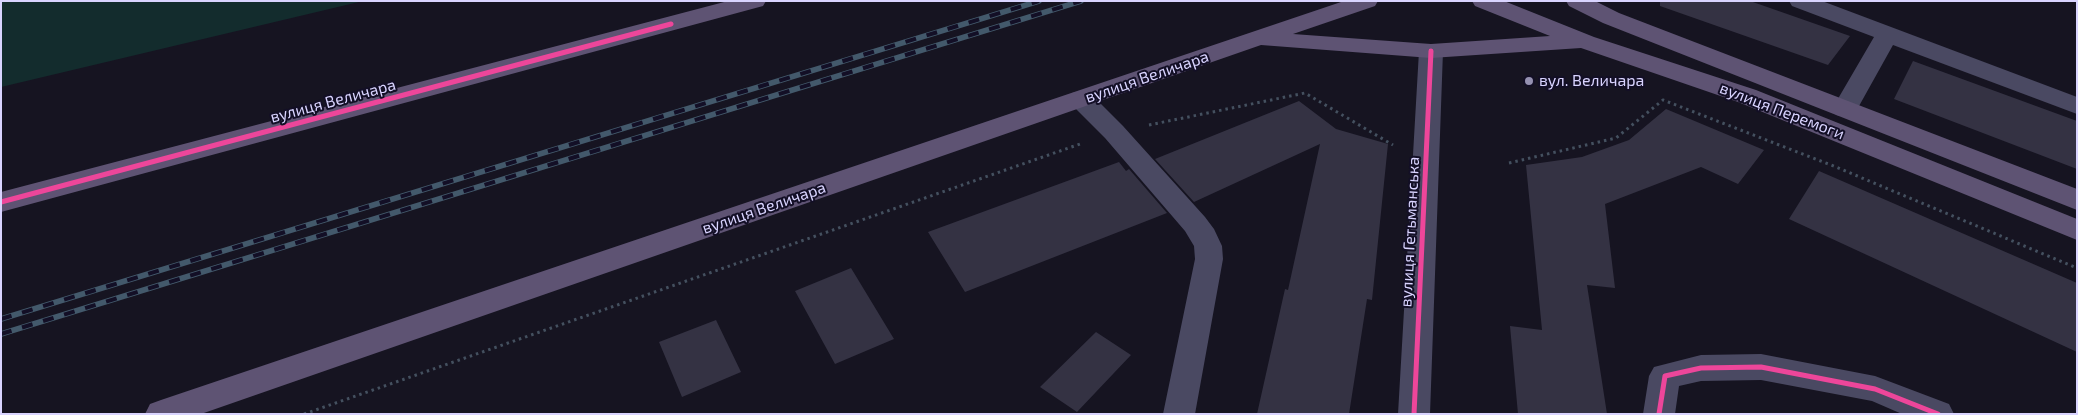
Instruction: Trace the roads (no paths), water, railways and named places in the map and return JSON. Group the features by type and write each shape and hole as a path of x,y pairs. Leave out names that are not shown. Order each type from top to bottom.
{"main road":[{"name":"вулиця Величара","path":"1,202 755,1"},
{"name":"вулиця Величара","path":"161,414 1367,1"},
{"name":"вулиця Перемоги","path":"1483,1 1586,42 1747,96 2077,230"},
{"name":"вулиця Перемоги","path":"1578,1 1611,18 2077,200"},
{"path":"1256,39 1431,51 1586,42 1611,18"}],"street":[{"path":"1800,1 2077,106"},
{"path":"1845,109 1887,35"},
{"name":"вулиця Гетьманська","path":"1414,414 1431,51"},
{"path":"1080,99 1114,132 1195,224 1204,236 1208,246 1209,259 1179,414"},
{"path":"1659,414 1665,376 1701,368 1761,367 1875,389 1938,414"}],"railway":[{"path":"1,319 1039,1"},
{"path":"1,334 1081,1"}],"place":[{"name":"вул. Величара","path":"1529,81"}]}
